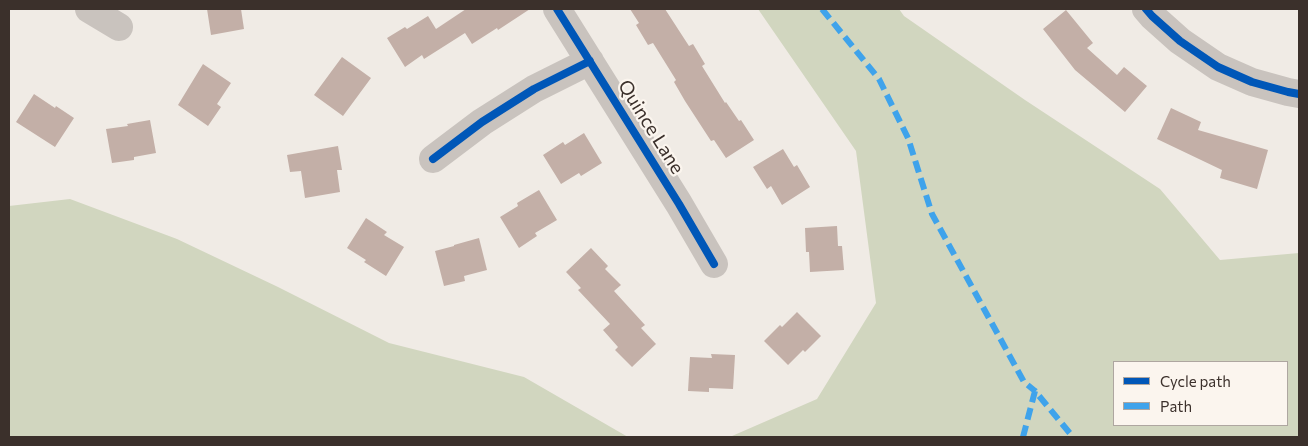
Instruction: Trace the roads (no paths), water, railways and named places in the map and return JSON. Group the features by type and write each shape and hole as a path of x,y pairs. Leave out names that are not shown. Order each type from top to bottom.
{"street":[{"path":"90,9 119,27"},
{"name":"Quince Lane","path":"557,9 679,204 714,264"},
{"path":"1146,9 1180,42 1218,67 1252,82 1299,94"},
{"path":"434,159 482,122 526,94 590,61"}]}
